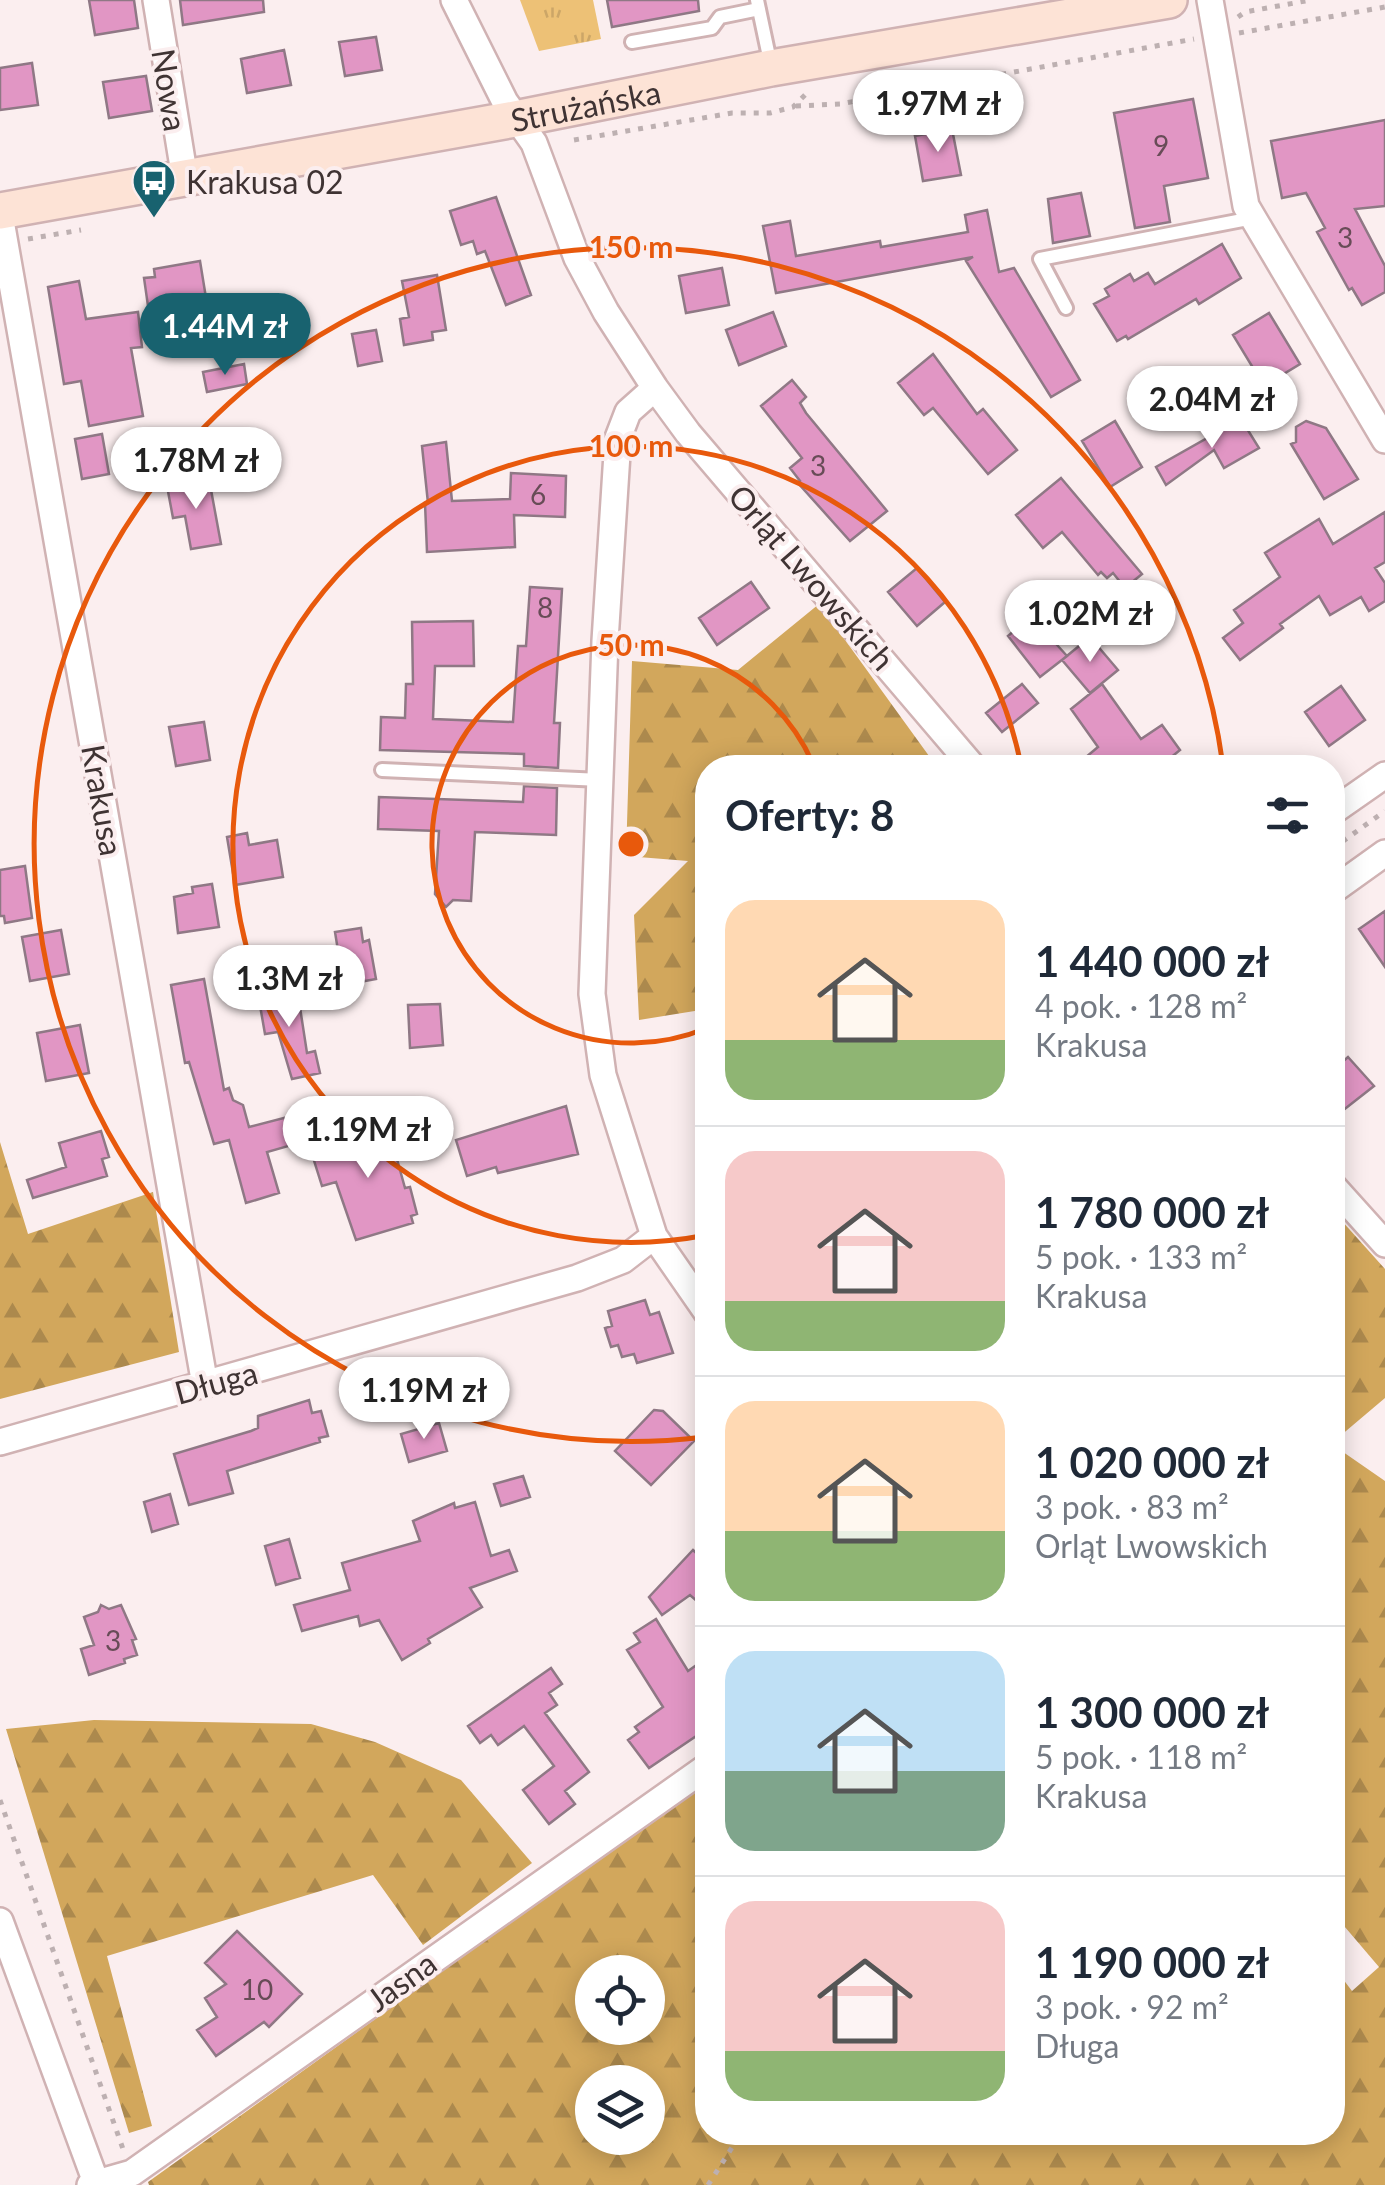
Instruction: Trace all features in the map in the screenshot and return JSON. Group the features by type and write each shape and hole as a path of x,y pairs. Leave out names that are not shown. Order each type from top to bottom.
{"main road":[{"name":"Strużańska","path":"0,213 771,68 1170,0"}],"street":[{"name":"Nowa","path":"156,0 185,179"},
{"name":"Orląt Lwowskich","path":"454,0 516,119 534,143 578,258 606,312 655,388 688,433 963,755"},
{"path":"1210,0 1246,206 1385,440"},
{"name":"Krakusa","path":"0,213 205,1386"},
{"path":"655,388 628,412 618,438 592,994 603,1074 654,1236 695,1295"},
{"path":"1345,803 1385,775"},
{"path":"1345,882 1385,853"},
{"path":"1345,1199 1385,1244"},
{"name":"Długa","path":"0,1442 576,1278 623,1260 654,1236"},
{"name":"Jasna","path":"95,2184 132,2172 695,1775"},
{"path":"0,1922 95,2184"}],"lane":[{"path":"632,42 712,28 720,17 758,5 771,68"},
{"path":"1066,308 1040,259 1253,218"},
{"path":"382,770 601,780"}],"path":[{"path":"793,107 840,104 1183,39 1216,37 1385,7"},
{"path":"1345,839 1385,811"},
{"path":"0,1800 132,2172"},
{"path":"708,2185 734,2145"}],"green space":[{"path":"520,0 593,0 601,39 539,51"},
{"path":"819,604 928,755 695,755 695,1011 639,1020 634,915 688,861 626,856 632,661 738,670"},
{"path":"0,1142 28,1234 153,1192 179,1352 0,1399"},
{"path":"1345,1224 1385,1269 1385,1398 1345,1432"},
{"path":"1345,1453 1385,1481 1385,2185 148,2182 695,1790 695,2145 1345,2145 1345,1982 1352,1991 1379,1967 1345,1927"},
{"path":"94,1720 311,1724 375,1742 461,1780 532,1863 423,1945 373,1875 107,1956 152,2126 129,2133 6,1729"}],"building":[{"path":"89,0 134,0 138,28 95,35"},
{"path":"180,0 263,0 264,12 183,25"},
{"path":"607,0 698,0 699,11 612,27"},
{"path":"376,37 382,70 345,76 339,42"},
{"path":"284,50 291,85 247,93 241,59"},
{"path":"32,63 38,105 0,110 0,68"},
{"path":"146,76 152,111 109,118 103,82"},
{"path":"1193,99 1208,178 1164,186 1170,222 1135,228 1114,113"},
{"path":"1385,120 1385,206 1355,209 1385,266 1385,292 1362,305 1352,288 1349,290 1317,232 1325,228 1306,193 1282,198 1271,141"},
{"path":"952,129 961,175 923,181 915,136"},
{"path":"1081,193 1090,236 1053,243 1048,199"},
{"path":"496,197 531,295 506,305 485,251 477,254 473,241 461,245 450,211"},
{"path":"987,210 999,272 1014,268 1080,380 1051,397 966,261 973,257 776,293 763,226 790,221 796,256 880,241 881,247 968,232 965,215"},
{"path":"1222,244 1241,278 1199,304 1196,299 1128,339 1126,336 1117,341 1094,304 1109,296 1105,289 1130,274 1134,281 1148,273 1155,284"},
{"path":"200,261 207,304 149,313 144,278 155,277 154,269"},
{"path":"722,268 729,305 686,313 679,276"},
{"path":"437,275 446,330 432,332 433,340 404,345 400,319 409,317 402,281"},
{"path":"79,281 86,319 138,312 142,347 131,348 143,416 89,426 81,381 64,384 48,287"},
{"path":"773,312 786,346 739,365 726,330"},
{"path":"1269,313 1300,364 1264,386 1233,335"},
{"path":"376,330 382,361 358,366 352,334"},
{"path":"933,354 977,414 983,409 1017,450 988,474 933,408 924,415 898,383"},
{"path":"244,364 247,384 207,392 203,372"},
{"path":"792,380 806,397 800,403 806,413 887,511 850,541 798,483 790,468 802,458 761,406"},
{"path":"1241,419 1259,448 1224,468 1214,450 1166,485 1156,467"},
{"path":"1115,421 1142,467 1110,487 1082,441"},
{"path":"1306,421 1326,428 1358,479 1324,499 1291,444 1296,442 1296,427"},
{"path":"102,434 109,474 82,479 75,439"},
{"path":"446,442 452,501 510,499 511,473 566,476 565,517 514,515 515,547 427,552 428,503 422,446"},
{"path":"1061,478 1142,574 1125,588 1113,573 1107,578 1101,572 1098,575 1062,532 1043,548 1016,515"},
{"path":"209,479 221,544 191,549 185,516 173,518 167,486"},
{"path":"1385,512 1385,562 1375,568 1385,583 1385,601 1369,611 1361,597 1330,615 1319,596 1240,660 1223,638 1243,623 1234,610 1280,577 1265,553 1319,519 1333,544"},
{"path":"917,568 945,602 917,626 888,592"},
{"path":"751,582 769,608 717,645 699,618"},
{"path":"530,587 562,589 554,723 560,723 558,768 524,766 524,754 380,750 381,717 405,718 406,684 413,684 412,622 473,621 474,666 435,666 433,719 513,722 518,646 526,646"},
{"path":"1031,616 1067,656 1040,677 1008,636"},
{"path":"1090,637 1118,670 1090,693 1062,660"},
{"path":"1022,684 1038,703 1002,732 986,713"},
{"path":"1102,684 1141,739 1162,725 1180,750 1174,755 1088,755 1098,747 1071,709"},
{"path":"1341,686 1365,720 1329,746 1305,712"},
{"path":"204,722 210,760 176,766 169,727"},
{"path":"524,786 557,788 556,835 475,832 471,901 453,900 446,907 435,894 439,831 378,829 379,797 523,802"},
{"path":"247,833 249,845 277,840 283,877 235,885 227,837"},
{"path":"25,866 32,918 5,923 4,916 0,916 0,870"},
{"path":"212,884 219,927 178,933 174,897 193,893 192,887"},
{"path":"1385,911 1385,967 1359,929"},
{"path":"361,928 363,942 369,940 376,979 338,986 334,963 340,963 335,932"},
{"path":"61,930 69,974 30,981 22,937"},
{"path":"204,979 224,1090 229,1088 233,1100 243,1105 249,1127 299,1114 306,1141 267,1152 279,1193 246,1203 229,1140 214,1144 189,1062 185,1063 171,985"},
{"path":"297,988 307,1053 315,1051 320,1073 292,1079 278,1032 265,1034 258,994"},
{"path":"440,1004 443,1045 410,1048 408,1005"},
{"path":"80,1025 89,1073 46,1081 37,1033"},
{"path":"1348,1057 1374,1086 1345,1109"},
{"path":"566,1106 578,1154 498,1173 496,1167 467,1176 456,1140"},
{"path":"387,1123 405,1188 410,1187 417,1214 411,1216 413,1223 356,1240 336,1182 322,1186 311,1151"},
{"path":"101,1131 109,1157 102,1159 107,1176 33,1198 27,1180 66,1167 59,1143"},
{"path":"645,1300 650,1315 659,1312 673,1353 637,1363 634,1354 622,1357 618,1345 611,1347 605,1328 612,1326 608,1311"},
{"path":"309,1400 312,1413 321,1411 328,1436 319,1438 320,1442 227,1471 233,1493 189,1505 174,1454 251,1431 258,1428 258,1416"},
{"path":"654,1410 663,1411 694,1441 651,1485 615,1451"},
{"path":"439,1423 447,1451 409,1462 401,1434"},
{"path":"523,1476 530,1497 501,1506 494,1484"},
{"path":"170,1494 178,1524 152,1532 144,1502"},
{"path":"475,1502 491,1556 509,1550 517,1571 470,1588 482,1607 428,1639 430,1643 402,1660 379,1620 360,1626 358,1616 302,1631 294,1605 350,1590 342,1563 420,1541 413,1521 454,1503 455,1508"},
{"path":"289,1539 300,1578 276,1585 265,1546"},
{"path":"695,1552 695,1599 690,1595 662,1615 649,1597"},
{"path":"101,1605 109,1609 121,1605 136,1639 132,1640 137,1655 89,1675 81,1649 94,1645 84,1617 98,1612"},
{"path":"656,1619 688,1671 695,1666 695,1737 649,1768 628,1740 639,1732 635,1727 663,1707 627,1650 640,1642 634,1633"},
{"path":"551,1668 562,1684 549,1693 557,1705 545,1713 589,1772 565,1791 575,1804 549,1824 523,1790 554,1766 524,1726 498,1745 491,1735 480,1743 468,1726"},
{"path":"237,1931 302,1994 269,2027 264,2022 216,2056 197,2030 217,2017 205,1998 226,1984 205,1963"}],"place":[{"name":"Krakusa 02","path":"154,219"}]}
